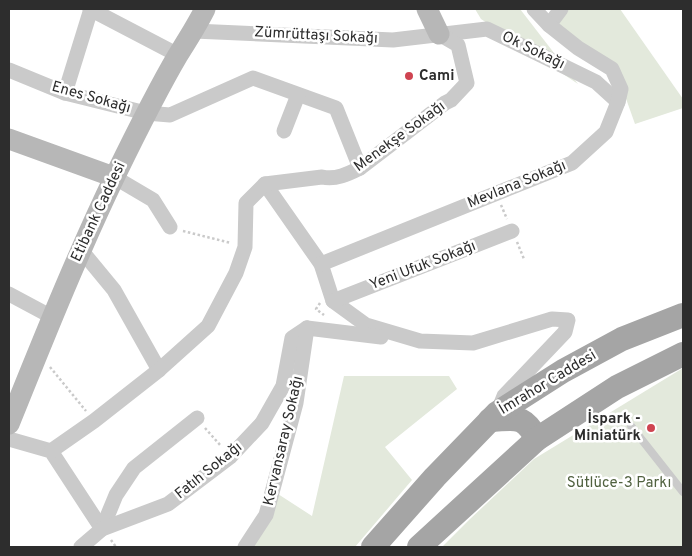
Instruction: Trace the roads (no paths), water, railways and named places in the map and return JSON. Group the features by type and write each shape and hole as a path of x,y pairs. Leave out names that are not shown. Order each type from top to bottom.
{"main road":[{"name":"Etibank Caddesi","path":"9,424 13,398 38,352 114,177 146,113 205,9"},
{"path":"426,9 439,34"},
{"path":"9,139 114,177"},
{"name":"İmrahor Caddesi","path":"373,547 422,492 494,417 563,371 622,339 683,315"},
{"path":"419,547 537,439 617,387 683,354"},
{"path":"494,417 522,420 537,439"},
{"path":"422,492 429,507 440,514 456,512"}],"street":[{"path":"65,93 91,9 178,55"},
{"name":"Mevlana Sokağı","path":"321,264 572,163 606,132 621,89 612,69 578,48 549,25 534,9"},
{"path":"549,25 561,9"},
{"name":"Ok Sokağı","path":"439,34 487,29 596,82 618,102"},
{"name":"Zümrüttaşı Sokağı","path":"194,31 392,40 439,34"},
{"name":"Menekşe Sokağı","path":"265,184 322,177 330,179 348,174 360,168 451,100 467,83 458,44 439,34"},
{"name":"Enes Sokağı","path":"9,70 65,93 146,113 170,115 253,78 336,108 360,168"},
{"path":"284,131 298,95"},
{"path":"114,177 153,200 170,227"},
{"path":"51,451 94,421 159,370 208,326 236,273 245,247 246,203 265,184 321,264 333,301 366,325 420,341"},
{"name":"Yeni Ufuk Sokağı","path":"333,301 512,231"},
{"path":"81,250 114,290 159,370"},
{"path":"9,294 52,317"},
{"path":"306,328 420,341 473,343 552,318 568,320 566,332 504,396 494,417"},
{"name":"Fatıh Sokağı","path":"81,547 102,529 168,504 230,457 262,423 283,386 292,338 306,328"},
{"name":"Kervansaray Sokağı","path":"245,547 266,515 296,403 306,328"},
{"path":"102,529 116,495 134,468 197,418"},
{"path":"9,439 51,451 102,529"}],"lane":[{"path":"631,426 683,492"}],"place":[{"name":"Cami","path":"409,76"},
{"name":"İspark - Miniatürk","path":"651,428"}],"park label":[{"name":"Sütlüce-3 Parkı","path":"619,483"}]}
